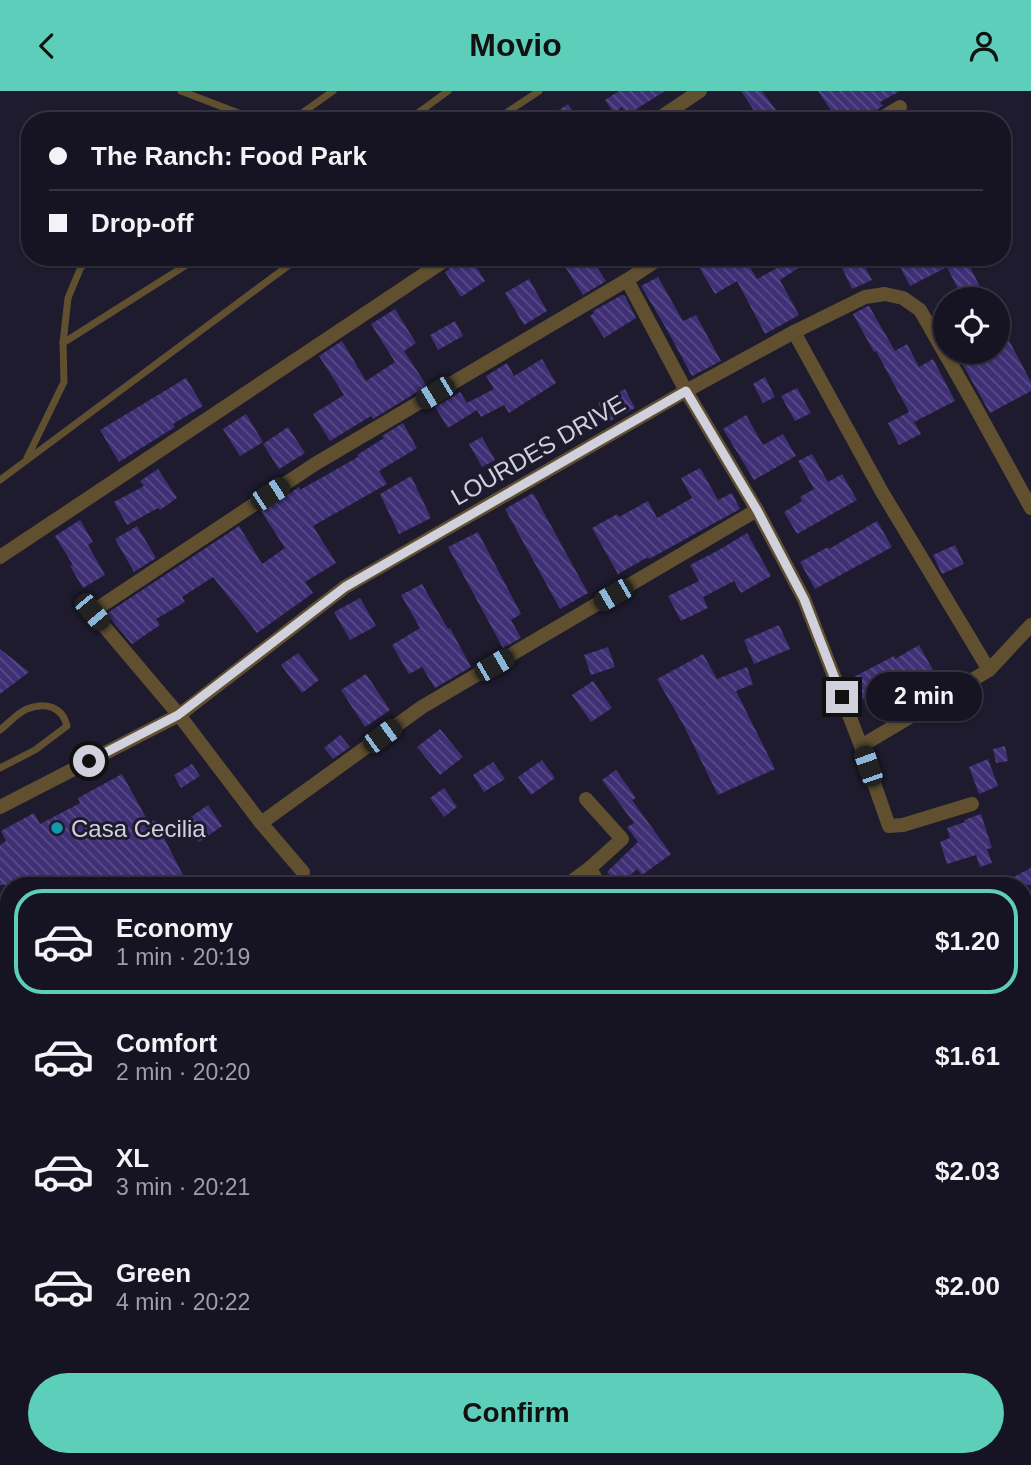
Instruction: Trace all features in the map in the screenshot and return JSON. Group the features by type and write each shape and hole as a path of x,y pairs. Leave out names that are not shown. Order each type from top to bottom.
{"street":[{"path":"668,112 700,91"},
{"path":"892,112 900,107"},
{"path":"0,557 436,266"},
{"path":"303,872 261,824 178,715 92,612 315,464 649,266"},
{"path":"627,280 686,391 757,510 804,599 889,826 903,825 972,804"},
{"name":"LOURDES DRIVE","path":"0,807 178,715 345,587 686,391 865,297 885,294 903,298 920,310 1031,508"},
{"path":"794,332 882,492 989,670"},
{"path":"261,824 422,707 757,510"},
{"path":"861,746 989,670 1031,625"},
{"path":"578,877 622,839 586,799"},
{"path":"590,868 595,877"}],"lane":[{"path":"181,91 236,112"},
{"path":"304,112 333,91"},
{"path":"419,112 448,91"},
{"path":"508,112 539,91"},
{"path":"25,462 64,382 63,342 68,298 82,266"},
{"path":"63,342 185,266"},
{"path":"0,480 288,266"},
{"path":"0,730 25,710 39,707 56,709 65,716 67,726 35,750 0,768"}],"building":[{"path":"619,91 665,91 632,112 625,112 622,107 613,112 605,100"},
{"path":"741,91 762,91 777,112 755,112"},
{"path":"818,91 900,91 880,102 883,106 873,112 832,112"},
{"path":"568,104 573,112 556,112"},
{"path":"453,266 476,266 485,281 461,297 445,272"},
{"path":"565,266 596,266 606,281 583,295"},
{"path":"698,266 749,266 757,279 781,266 801,266 780,280 799,315 765,334 737,281 715,294"},
{"path":"841,266 864,266 872,280 852,289"},
{"path":"900,266 970,266 980,287 957,287 947,267 910,286"},
{"path":"658,277 683,321 696,315 721,361 692,376 641,286"},
{"path":"529,279 547,311 524,325 505,293"},
{"path":"622,295 636,318 604,338 590,316 593,311"},
{"path":"869,306 895,351 907,344 919,367 933,359 933,364 936,364 955,401 914,422 921,434 899,445 888,423 909,412 853,314"},
{"path":"395,309 416,343 404,351 427,386 330,441 313,414 344,395 319,356 342,341 366,381 395,362 371,324"},
{"path":"455,321 463,336 438,350 430,335"},
{"path":"1010,343 1031,382 1031,391 990,413 962,364 1010,364"},
{"path":"542,359 556,383 509,413 504,405 481,417 477,410 448,428 435,407 460,392 467,403 494,389 486,376 507,363 514,376"},
{"path":"765,377 775,397 763,403 753,384"},
{"path":"186,378 203,406 119,462 100,430"},
{"path":"797,388 811,413 795,421 781,396"},
{"path":"625,389 635,408 608,422 598,403"},
{"path":"246,414 263,442 240,456 223,429"},
{"path":"746,415 763,445 783,434 796,456 754,480 723,429"},
{"path":"403,423 417,448 379,471 387,484 313,526 336,563 305,582 313,593 257,633 213,577 182,597 185,602 156,619 160,625 132,644 106,614 239,526 262,564 285,548 261,511 299,487 300,490 358,457 357,455 384,438 382,436"},
{"path":"288,427 305,453 279,469 263,444"},
{"path":"482,437 495,460 482,467 469,444"},
{"path":"812,454 828,482 842,474 857,500 797,534 784,512 802,501 800,497 814,489 798,461"},
{"path":"700,468 718,500 732,493 740,509 618,574 592,528 648,501 657,518 692,498 681,478"},
{"path":"158,469 177,498 160,510 158,508 127,525 114,502 144,486 140,481"},
{"path":"411,476 431,518 399,534 380,494"},
{"path":"533,493 588,593 560,609 505,509"},
{"path":"80,520 93,542 88,545 105,575 83,588 55,536"},
{"path":"877,521 892,547 815,589 800,562 828,547 829,549"},
{"path":"137,526 156,558 134,572 115,539"},
{"path":"478,532 521,614 511,620 521,638 503,648 448,547"},
{"path":"747,533 771,576 741,593 734,581 703,597 708,608 681,621 668,596 699,581 690,565"},
{"path":"955,545 964,564 942,574 933,555"},
{"path":"422,584 471,667 435,688 422,667 409,674 392,645 420,628 401,595"},
{"path":"360,598 376,626 350,640 334,612"},
{"path":"779,625 790,649 754,664 744,640"},
{"path":"919,645 934,672 909,685 917,701 900,712 886,686 860,701 848,680"},
{"path":"608,647 615,667 591,675 584,655"},
{"path":"0,649 29,672 0,694"},
{"path":"298,653 319,680 302,693 281,665"},
{"path":"703,654 717,679 747,667 753,684 736,691 775,769 718,795 657,679"},
{"path":"366,674 390,710 365,727 341,690"},
{"path":"593,681 612,708 591,722 572,695"},
{"path":"440,729 463,757 440,775 417,747"},
{"path":"340,735 350,747 333,759 324,748"},
{"path":"1005,746 1008,761 996,763 993,749"},
{"path":"988,759 998,786 979,794 969,767"},
{"path":"542,760 555,778 531,795 518,777"},
{"path":"493,762 505,779 484,792 473,775"},
{"path":"192,764 200,776 181,788 174,775"},
{"path":"616,770 636,798 632,800 671,854 642,875 637,869 628,877 612,877 607,872 638,842 627,827 634,823 602,780"},
{"path":"122,774 149,823 155,820 184,877 0,877 0,845 6,841 1,831 34,813 40,824 80,803 78,798"},
{"path":"444,788 457,807 444,817 430,798"},
{"path":"208,805 222,826 199,842 185,821"},
{"path":"981,814 992,848 987,849 992,863 980,867 976,855 947,864 940,842 950,838 947,828"},
{"path":"1031,868 1031,877 1014,877"}],"place":[{"name":"Casa Cecilia","path":"57,828"}],"route":[{"path":"89,761 178,715 345,587 686,391 757,510 804,599 842,697"}]}
